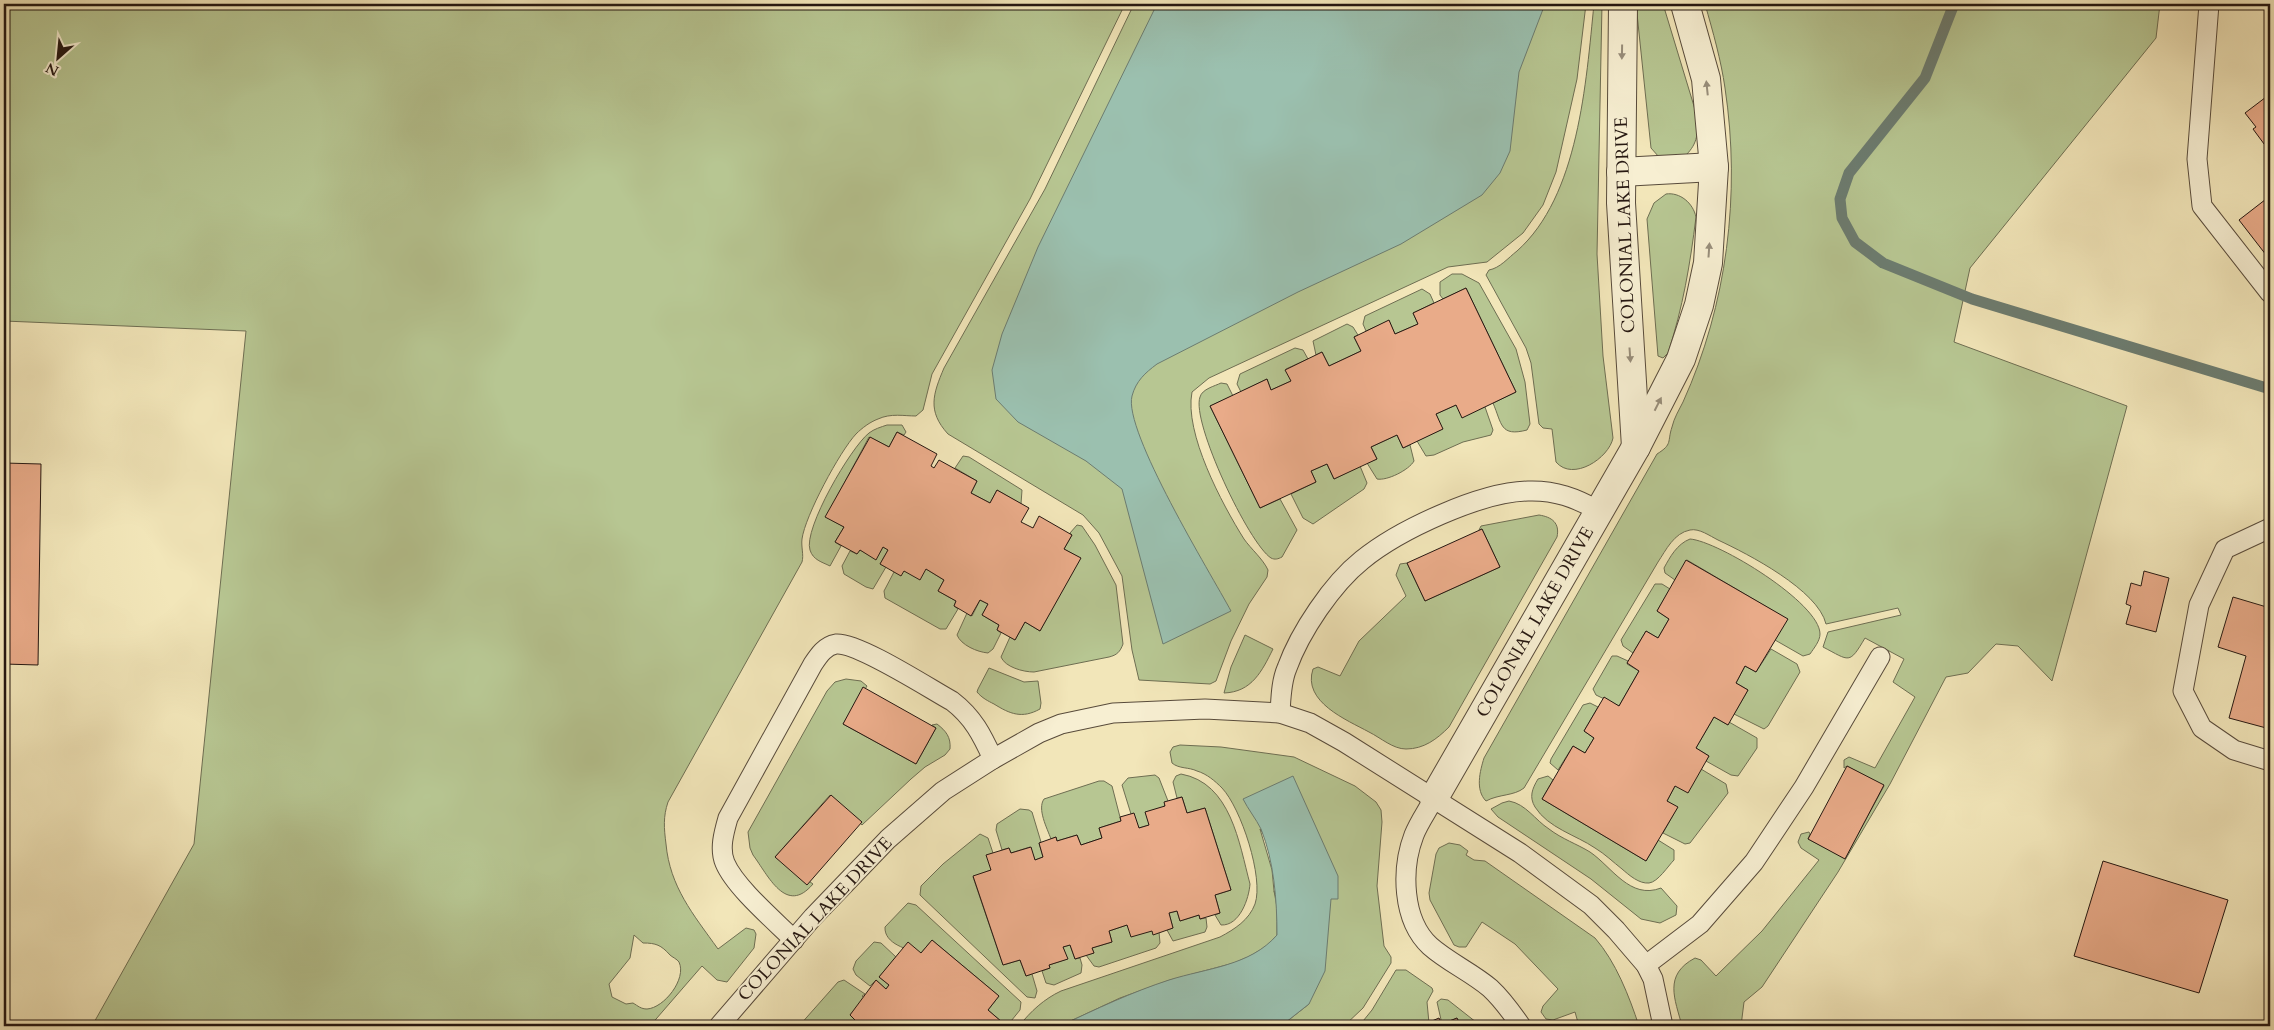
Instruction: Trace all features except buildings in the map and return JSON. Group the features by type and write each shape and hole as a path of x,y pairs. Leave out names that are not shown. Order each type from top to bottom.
{"street":[{"name":"COLONIAL LAKE DRIVE","path":"1623,4 1621,172 1625,289 1636,447"},
{"name":"COLONIAL LAKE DRIVE","path":"1434,798 1636,447 1681,358 1699,305 1708,263 1714,167 1706,79 1685,4"},
{"path":"1621,172 1714,167"}],"lane":[{"path":"2209,4 2197,159 2202,206 2270,293"},
{"path":"1280,713 1281,690 1286,669 1309,625 1332,591 1361,560 1435,517 1515,492 1541,491 1575,497 1599,511"},
{"path":"2270,528 2225,549 2199,605 2184,691 2202,728 2234,750 2270,761"},
{"path":"794,940 745,892 724,862 722,839 728,818 821,653 835,644 856,648 952,701 963,710 979,729 993,759"},
{"path":"1646,965 1700,924 1754,862 1804,787 1880,656"},
{"name":"COLONIAL LAKE DRIVE","path":"718,1026 813,917 888,839 943,791 993,759 1039,733 1061,724 1113,713 1205,709 1280,713 1310,723 1344,742 1520,853 1591,905 1616,930 1646,965 1654,979 1664,1026"},
{"path":"1434,798 1414,836 1408,861 1407,902 1412,916 1420,934 1431,947 1490,988 1508,1007 1521,1026"}],"green space":[{"path":"4,4 1125,4 1030,199 932,374 923,410 916,416 888,416 872,422 856,434 841,454 809,515 802,539 802,562 668,802 664,823 668,859 672,874 692,912 718,949 746,928 754,930 756,934 754,948 727,982 717,980 702,966 650,1026 92,1026 194,844 246,331 4,321","holes":["634,935 643,943 655,944 661,947 679,962 681,969 677,984 667,998 660,1004 647,1009 633,1003 626,1004 612,997 609,984 630,958"]},
{"path":"1134,4 1586,4 1577,79 1556,172 1543,205 1523,233 1487,262 1448,267 1209,378 1192,392 1191,409 1194,427 1207,468 1235,524 1268,570 1267,577 1249,604 1231,641 1216,681 1210,684 1139,680 1132,650 1122,576 1099,533 1083,515 948,434 937,418 934,402 937,386 944,368 1045,189"},
{"path":"1594,4 1602,4 1597,254 1603,356 1613,438 1610,446 1598,460 1572,470 1563,468 1556,462 1552,429 1543,428 1539,424 1531,363 1526,348 1486,275 1489,270 1500,265 1517,251 1538,228 1554,200 1576,136 1587,68"},
{"path":"1636,4 1663,4 1697,116 1696,137 1693,146 1686,155 1659,157 1651,148"},
{"path":"1705,4 2160,4 2156,38 1970,268 1954,342 2127,406 2052,681 2018,646 1996,644 1968,673 1946,677 1890,784 1838,872 1762,987 1744,1002 1741,1026 1682,1026 1674,988 1678,972 1695,958 1701,960 1716,976 1762,931 1819,860 1801,848 1798,842 1801,834 1809,832 1808,839 1845,858 1884,786 1847,766 1844,768 1844,760 1849,757 1875,768 1915,697 1893,682 1904,659 1865,638 1855,653 1848,658 1823,647 1828,632 1901,615 1898,608 1826,624 1820,611 1810,598 1780,574 1704,533 1697,530 1684,532 1675,538 1658,562 1524,788 1520,791 1486,801 1479,786 1484,758 1657,454 1669,442 1674,420 1698,365 1710,327 1720,288 1726,248 1731,168 1730,128 1723,78"},
{"path":"1666,194 1676,195 1689,203 1696,217 1682,302 1668,353 1663,358 1658,356 1647,219 1654,203"},
{"path":"1452,274 1462,274 1479,283 1516,349 1525,382 1530,424 1527,430 1512,432 1503,427 1501,423 1493,403 1516,392 1466,288 1443,299 1440,295 1440,282"},
{"path":"1422,289 1430,294 1434,303 1413,313 1418,324 1395,334 1389,321 1366,331 1363,324 1365,316"},
{"path":"1347,324 1353,327 1358,335 1354,337 1361,351 1329,366 1322,352 1316,355 1313,341"},
{"path":"1295,348 1303,350 1308,359 1286,369 1291,381 1271,390 1267,379 1241,392 1237,384 1240,374"},
{"path":"1221,383 1227,384 1233,396 1210,406 1260,508 1280,499 1297,530 1282,557 1278,559 1271,558 1261,548 1249,530 1224,482 1204,431 1200,411 1201,394"},
{"path":"1456,405 1485,407 1493,430 1491,435 1463,442 1434,455 1426,456 1417,441 1442,429 1436,414"},
{"path":"887,425 902,425 906,432 904,435 897,432 889,447 869,437 826,517 844,527 835,542 841,546 830,566 816,558 810,550 810,540 821,507 851,454 861,441 875,429"},
{"path":"1397,435 1403,448 1410,445 1414,461 1408,468 1397,474 1377,479 1367,463 1377,459 1371,447"},
{"path":"963,456 969,457 1022,490 1021,504 997,490 990,503 971,493 977,481 955,468"},
{"path":"1327,464 1334,479 1360,466 1367,483 1364,489 1313,524 1303,518 1291,494 1316,482 1311,471"},
{"path":"1539,515 1548,517 1556,524 1557,537 1449,727 1440,736 1413,749 1401,749 1339,715 1320,700 1314,691 1311,681 1313,669 1318,667 1340,676 1359,641 1406,596 1396,575 1400,564 1407,563 1425,601 1500,567 1482,529 1479,530 1481,526"},
{"path":"1077,525 1082,526 1095,545 1116,585 1122,647 1118,653 1109,657 1034,672 1025,671 1006,664 1001,657 1010,637 1015,640 1025,622 1040,631 1080,558 1064,549 1072,535 1070,533"},
{"path":"1690,539 1704,542 1743,562 1766,576 1804,606 1816,621 1820,634 1818,642 1810,654 1803,656 1775,640 1787,619 1687,560 1675,580 1665,573 1664,568 1674,551"},
{"path":"883,547 888,550 880,564 886,567 873,589 844,574 842,566 850,551 857,554 860,550 876,559"},
{"path":"926,569 944,580 938,591 956,601 954,606 958,609 946,629 940,629 885,598 884,591 894,572"},
{"path":"1655,584 1662,584 1670,589 1657,611 1669,619 1658,638 1646,631 1633,653 1623,646 1621,640"},
{"path":"980,600 988,604 982,615 999,625 997,630 1001,633 993,649 988,653 970,647 962,642 957,635 967,613 972,616"},
{"path":"1245,635 1273,649 1255,679 1242,689 1224,693 1231,667"},
{"path":"1771,649 1797,664 1800,672 1768,726 1764,729 1734,714 1748,690 1736,683 1745,666 1756,672"},
{"path":"1612,656 1628,661 1627,664 1639,671 1619,706 1596,695 1593,689"},
{"path":"989,668 1024,682 1038,681 1040,709 1027,714 1011,713 981,696 977,692"},
{"path":"846,679 861,681 867,686 843,724 916,764 936,728 932,725 937,724 945,732 950,741 950,749 945,755 925,767 911,779 862,825 830,795 775,857 813,884 803,893 794,896 786,894 771,881 753,855 748,832 827,691 835,682"},
{"path":"1590,703 1598,707 1584,731 1594,738 1585,753 1573,746 1558,770 1550,763 1551,759 1583,705"},
{"path":"1714,717 1728,725 1729,722 1757,738 1757,748 1738,776 1731,775 1706,761 1709,756 1696,748"},
{"path":"1180,745 1221,747 1294,757 1355,786 1376,802 1381,810 1382,822 1377,886 1384,946 1391,957 1391,963 1363,1008 1344,1026 1281,1026 1309,1004 1274,891 1277,907 1277,935 1267,946 1250,956 1234,963 1170,980 1120,998 1060,1026 1019,1026 1038,1006 1061,991 1220,937 1241,924 1252,910 1257,892 1254,861 1236,811 1222,788 1211,778 1201,772 1172,763 1170,752 1173,747","holes":["1260,829 1305,894 1274,891 1272,870"]},
{"path":"1701,769 1726,784 1728,793 1690,843 1685,844 1663,833 1677,808 1667,801 1675,786"},
{"path":"1181,774 1198,780 1211,789 1222,802 1237,834 1250,884 1248,896 1242,910 1228,924 1221,925 1215,915 1220,913 1215,895 1231,890 1205,808 1187,813 1182,797 1177,798 1173,782 1176,776"},
{"path":"1155,775 1159,778 1168,801 1149,825 1139,828 1131,814 1122,785 1128,778"},
{"path":"1548,776 1553,780 1542,799 1646,861 1658,840 1674,850 1674,860 1656,880 1649,883 1638,881 1599,850 1555,826 1541,814 1532,800 1533,790 1538,779"},
{"path":"1104,781 1112,786 1121,821 1099,828 1102,838 1081,845 1077,835 1057,841 1056,837 1051,839 1042,813 1044,799"},
{"path":"1509,801 1520,805 1554,833 1590,852 1631,886 1640,890 1650,891 1661,888 1677,906 1676,915 1660,923 1641,919 1591,879 1498,817 1491,809"},
{"path":"1020,809 1032,812 1041,842 1039,843 1043,857 1035,860 1030,847 1011,853 1009,848 1002,850 996,830 997,824"},
{"path":"980,834 988,838 993,853 991,870 973,877 1003,965 1020,960 1026,976 1032,974 1037,991 1035,998 1027,997 920,895 921,886 943,864"},
{"path":"1449,843 1460,845 1468,851 1466,855 1474,860 1485,861 1595,938 1616,968 1639,1026 1579,1026 1575,1012 1553,1020 1546,1019 1541,1012 1543,1006 1558,989 1515,944 1482,922 1466,947 1454,945 1430,900 1429,893 1436,854 1439,848"},
{"path":"908,903 916,905 1021,1002 1020,1010 1007,1026 999,1026 1002,1022 988,1010 999,996 932,940 921,953 898,945 888,938 885,927"},
{"path":"1177,911 1180,921 1199,915 1200,919 1206,918 1207,927 1205,932 1173,941 1167,930 1173,928 1169,913"},
{"path":"1127,925 1159,932 1160,943 1156,948 1099,967 1094,966 1086,955 1094,953 1092,948 1112,942 1109,931"},
{"path":"874,942 881,943 896,957 879,977 889,985 886,989 876,980 870,986 856,975 853,969 856,961"},
{"path":"1070,945 1075,959 1080,958 1082,965 1081,973 1054,985 1046,983 1042,971 1050,968 1049,965 1067,959 1063,947"},
{"path":"1396,970 1406,970 1432,988 1433,991 1427,1002 1429,1023 1420,1026 1359,1026 1372,1010"},
{"path":"844,980 865,994 862,996 864,998 850,1015 858,1023 855,1026 799,1026 838,982"},
{"path":"1441,999 1448,1000 1481,1026 1461,1026 1457,1018 1442,1024 1437,1002"}],"shaded area":[{"path":"1157,4 1545,4 1519,72 1510,151 1500,173 1482,195 1401,244 1298,292 1157,364 1145,374 1136,386 1132,396 1133,414 1154,470 1231,611 1163,644 1122,489 1086,461 1018,422 996,399 992,370 1002,334 1038,247"},
{"path":"1293,776 1338,876 1338,899 1331,899 1325,971 1309,1004 1281,1026 1060,1026 1114,1001 1155,985 1241,960 1266,945 1277,935 1275,895 1269,854 1261,829 1243,799"}],"waterway":[{"path":"1954,4 1925,78 1849,173 1840,199 1842,218 1855,242 1883,263 1972,299 2270,389"}]}
